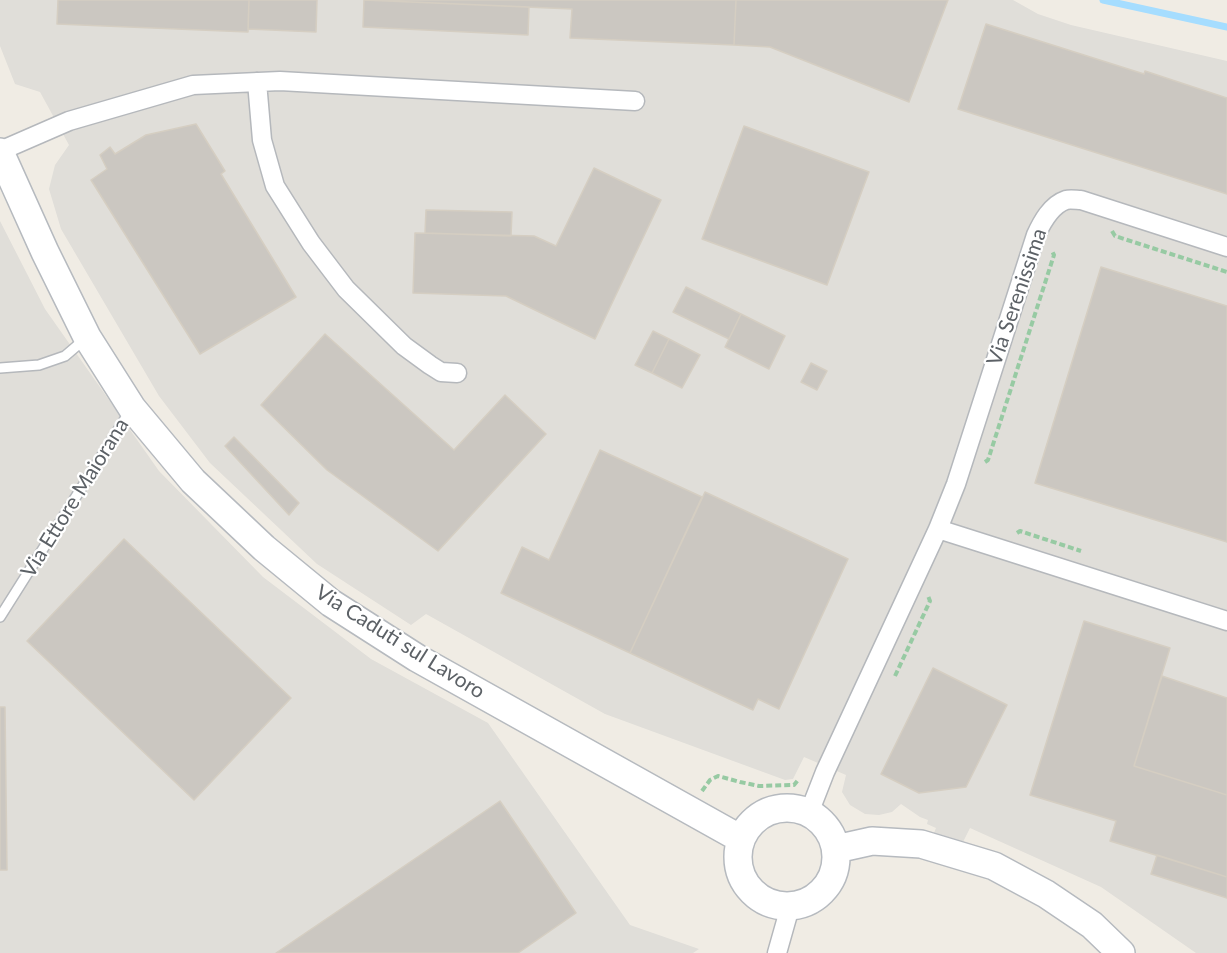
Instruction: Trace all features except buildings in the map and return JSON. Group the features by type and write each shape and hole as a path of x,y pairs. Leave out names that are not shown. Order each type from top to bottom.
{"street":[{"path":"0,152 69,121 193,85 280,81 635,101"},
{"path":"257,82 262,140 275,186 311,243 346,289 404,346 441,372 457,373"},
{"name":"Via Caduti sul Lavoro","path":"0,152 45,252 87,337 132,408 193,481 264,548 331,603 417,658 741,839"},
{"name":"Via Serenissima","path":"809,813 825,772 938,529 956,484 1036,235 1044,219 1053,208 1066,200 1082,200 1227,247"},
{"path":"938,529 1227,621"},
{"path":"793,808 809,813 831,834 836,849 836,866 831,881 820,894 806,903 790,907 774,905 759,897 747,886 740,871 738,855 741,839 750,825 762,815 777,809 793,808"},
{"path":"836,849 872,841 921,844 994,867 1046,894 1092,925 1121,953"},
{"path":"777,953 790,907"}],"lane":[{"path":"0,368 39,365 65,356 87,337"},
{"name":"Via Ettore Maiorana","path":"0,617 132,408"}],"path":[{"path":"1110,226 1115,236 1227,272"},
{"path":"978,465 988,460 992,449 1054,255 1050,246"},
{"path":"891,684 930,601 926,590"},
{"path":"703,790 710,780 718,776 759,786 777,786 794,785 802,773"}],"shaded area":[{"path":"0,0 1013,0 1038,14 1071,25 1227,61 1227,953 1196,953 1101,887 970,828 962,844 934,833 936,828 927,824 928,820 901,804 892,812 879,815 865,814 850,805 842,792 846,775 804,757 793,779 785,780 605,714 426,614 411,625 317,564 210,463 159,396 61,229 49,189 55,165 69,145 40,92 15,84 0,46"},
{"path":"0,221 45,309 159,471 263,577 371,659 488,723 630,925 699,949 693,953 0,953"}],"waterway":[{"path":"1103,0 1227,27"}]}
